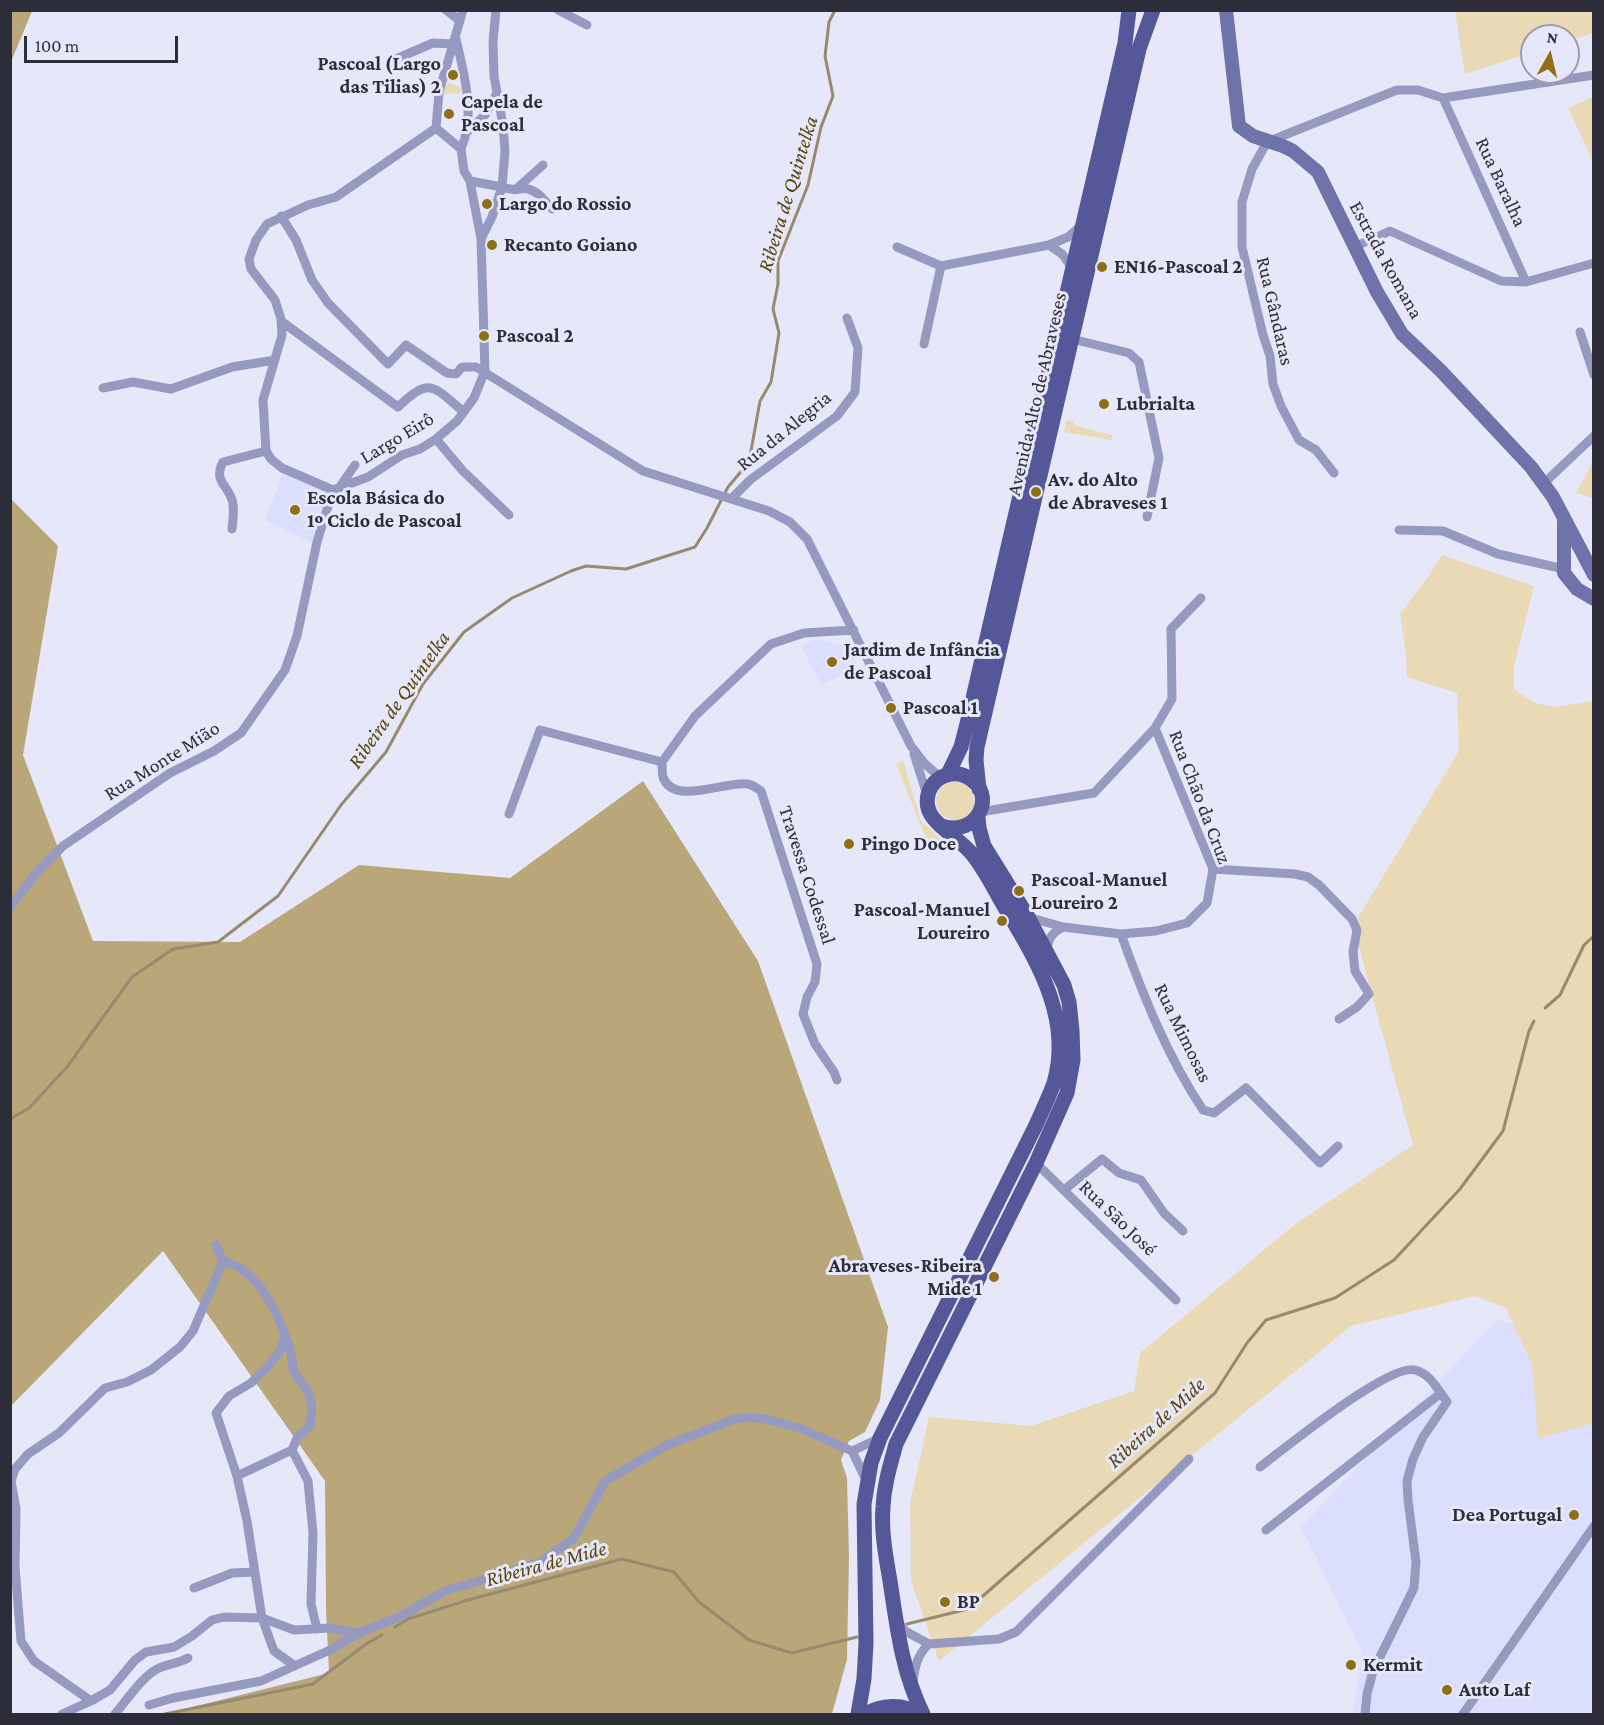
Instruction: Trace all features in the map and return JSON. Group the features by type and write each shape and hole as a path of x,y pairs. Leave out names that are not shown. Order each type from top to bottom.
{"main road":[{"name":"Avenida Alto de Abraveses","path":"944,776 954,764 965,732 1125,44 1129,10"},
{"name":"Avenida Alto de Abraveses","path":"923,1714 912,1691 902,1656 884,1545 882,1510 885,1479 896,1444 1036,1163 1067,1093 1073,1060 1069,1002 1064,985 1028,917 984,846 979,828 977,747 1139,49 1153,10"},
{"path":"918,1714 899,1707 883,1707 861,1713 866,1643 864,1504 867,1482 880,1438 1036,1125 1054,1082 1058,1058 1056,1017 1049,990 1033,954 973,854 958,839 942,826 930,814 927,797 934,783 944,776 957,774 966,776 974,781 980,804 966,826 950,828 942,826"}],"street":[{"path":"446,10 460,21"},
{"path":"436,128 439,92 463,10"},
{"path":"482,239 502,188 505,152 503,125 494,76 493,42 496,10"},
{"path":"558,10 587,25"},
{"name":"Estrada Romana","path":"1226,10 1239,126 1253,136 1293,151 1318,172 1377,292 1402,334 1500,433 1544,483 1593,575"},
{"path":"389,62 433,43 455,42"},
{"path":"455,42 466,81 468,118 461,149 464,171 470,182 482,239 485,371"},
{"path":"442,80 453,75 466,81"},
{"path":"1267,142 1397,90 1418,90 1443,98 1593,75"},
{"path":"466,133 485,115 497,93"},
{"name":"Rua Baralha","path":"1443,98 1526,282"},
{"path":"436,128 461,149"},
{"path":"336,489 282,468 271,459 266,451 263,400 282,335 281,321 275,300 251,269 249,259 256,240 267,224 308,205 336,197 436,128"},
{"name":"Rua Gândaras","path":"1267,142 1252,169 1242,202 1242,247 1270,356 1273,384 1281,406 1299,440 1316,450 1334,473"},
{"path":"513,191 543,165"},
{"path":"470,182 513,191 530,189 552,209"},
{"path":"281,216 296,240 317,288 328,303 388,364 405,345 447,373 456,374 462,367 476,367 643,471 770,511 790,522 807,539 854,630 911,746 927,797"},
{"path":"897,247 941,266 1048,245 1068,237 1083,225"},
{"path":"1354,247 1390,231 1501,281 1526,282 1593,263"},
{"path":"1048,245 1062,254 1072,270"},
{"path":"924,344 941,266"},
{"name":"Rua da Alegria","path":"731,499 750,480 837,416 855,392 858,348 847,318"},
{"path":"281,321 398,406 414,390 422,387 439,391 464,412"},
{"path":"1580,332 1593,375"},
{"path":"1072,339 1129,353 1139,362 1159,458 1147,517"},
{"path":"103,388 133,382 171,389 232,367 275,360"},
{"name":"Largo Eirô","path":"336,489 368,477 402,455 420,449 436,439 464,412 474,398 485,371"},
{"path":"1544,483 1593,436"},
{"path":"436,439 463,471 509,515"},
{"path":"232,529 233,501 219,476 219,469 223,462 266,451"},
{"name":"Rua Monte Mião","path":"10,907 37,872 63,846 170,773 214,752 241,733 285,670 297,636 317,542 336,489 355,465"},
{"name":"Estrada Romana","path":"1564,519 1564,569"},
{"path":"1399,530 1443,531 1498,554 1564,569 1564,573 1577,588 1593,599"},
{"path":"980,804 1012,806 1094,793 1155,728 1172,699 1171,629 1201,598"},
{"path":"508,814 540,730 662,762 695,716 771,644 804,633 854,630"},
{"name":"Rua Chão da Cruz","path":"1028,917 1063,927 1121,934 1156,931 1187,923 1207,903 1213,869 1155,728"},
{"path":"911,746 924,764 944,776"},
{"name":"Travessa Codessal","path":"662,762 663,777 669,785 680,790 694,792 740,783 751,785 761,791 817,964 815,982 802,1014 815,1044 837,1080"},
{"path":"1213,869 1287,873 1308,877 1319,885 1352,919 1357,930 1353,952 1355,971 1369,994 1357,1008 1339,1019"},
{"path":"1046,952 1052,933 1063,927"},
{"name":"Rua Mimosas","path":"1121,934 1140,986 1182,1078 1203,1110 1214,1113 1246,1088 1320,1162 1338,1146"},
{"path":"1064,1190 1102,1159 1119,1173 1141,1180 1164,1214 1183,1231"},
{"name":"Rua São José","path":"1036,1163 1176,1300"},
{"path":"91,1701 33,1661 21,1641 15,1567 16,1509 11,1481 15,1469 28,1454 60,1433 105,1388 127,1382 151,1370 180,1347 193,1331 223,1261 216,1245"},
{"path":"223,1261 235,1264 253,1278 270,1304 291,1351 295,1372 308,1390 313,1411 310,1426 298,1436 292,1450 237,1476"},
{"path":"285,1335 280,1351 268,1366 251,1383 229,1395 216,1413 237,1476 247,1521 262,1618 273,1651 295,1666"},
{"path":"1260,1467 1378,1382 1403,1371 1412,1369 1425,1373 1447,1402 1423,1437 1413,1459 1407,1481 1407,1500 1416,1562 1414,1588 1373,1671 1365,1714"},
{"path":"1266,1530 1441,1393"},
{"path":"149,1705 173,1698 261,1681 330,1650 359,1633 401,1616 445,1591 539,1563 574,1538 605,1481 667,1445 735,1419 750,1417 800,1428 852,1451 867,1482"},
{"path":"852,1451 880,1438"},
{"path":"292,1450 308,1481 313,1533 311,1604 317,1629"},
{"path":"896,1619 905,1631 929,1644 999,1639 1016,1632 1189,1459"},
{"path":"1463,1714 1593,1526"},
{"path":"194,1588 232,1573 255,1572"},
{"path":"62,1714 110,1690 135,1660 146,1652 174,1647 212,1620 224,1617 262,1618 294,1630 330,1628 359,1633"},
{"path":"912,1691 915,1664 929,1644"},
{"path":"115,1714 149,1674 188,1658"}],"shaded area":[{"path":"10,11 32,11 11,62"},
{"path":"1455,11 1593,11 1593,33 1580,37 1580,24 1520,24 1520,56 1465,74"},
{"path":"449,83 460,87 462,93 441,94"},
{"path":"1593,97 1593,162 1568,108"},
{"path":"1067,420 1072,421 1076,426 1112,435 1112,440 1064,432"},
{"path":"1593,462 1593,498 1576,493"},
{"name":"Escola Básica do 1º Ciclo de Pascoal","path":"283,474 323,490 325,500 313,543 265,520"},
{"path":"10,498 58,546 23,755 93,941 240,942 359,865 510,878 643,781 758,961 888,1327 880,1400 865,1432 849,1441 841,1460 847,1478 849,1556 847,1659 832,1714 164,1714 329,1673 325,1481 163,1251 11,1406"},
{"path":"1442,555 1534,586 1514,666 1514,689 1534,703 1555,707 1593,701 1593,1419 1588,1425 1538,1438 1532,1364 1506,1308 1475,1296 1351,1326 939,1661 911,1581 910,1503 929,1417 1031,1426 1134,1391 1140,1353 1294,1225 1413,1145 1353,926 1459,751 1457,693 1407,677 1400,614"},
{"name":"Jardim de Infância de Pascoal","path":"815,639 849,647 858,667 821,685 801,646"},
{"path":"903,760 921,821 948,846 933,851 928,843 896,764"},
{"path":"955,782 968,788 974,801 968,814 955,820 942,814 936,801 942,788"},
{"path":"1498,1319 1544,1335 1593,1394 1593,1714 1353,1714 1362,1651 1301,1527"}],"waterway":[{"name":"Ribeira de Quintelka","path":"10,1119 29,1108 67,1067 132,977 173,949 218,942 278,896 341,805 386,752 423,684 464,632 512,598 571,571 586,566 626,569 695,547 728,487 749,462 760,401 771,382 779,333 773,309 778,284 778,261 808,185 821,127 833,96 825,56 829,22 835,10"},
{"name":"Ribeira de Mide","path":"1545,1008 1560,995 1584,945 1594,936"},
{"name":"Ribeira de Mide","path":"907,1624 968,1609 1215,1393 1247,1343 1266,1320 1335,1298 1394,1260 1460,1189 1503,1131 1529,1031 1534,1021"},
{"name":"Ribeira de Mide","path":"395,1627 408,1619 468,1600 622,1559 674,1572 699,1602 749,1640 792,1653 857,1637"},
{"name":"Ribeira de Mide","path":"165,1714 313,1684 366,1644 382,1635"}],"place":[{"name":"Pascoal (Largo das Tilias) 2","path":"453,75"},
{"name":"Capela de Pascoal","path":"449,114"},
{"name":"Largo do Rossio","path":"487,204"},
{"name":"Recanto Goiano","path":"492,245"},
{"name":"EN16-Pascoal 2","path":"1102,267"},
{"name":"Pascoal 2","path":"484,336"},
{"name":"Lubrialta","path":"1104,404"},
{"name":"Av. do Alto de Abraveses 1","path":"1036,492"},
{"name":"Escola Básica do 1º Ciclo de Pascoal","path":"295,510"},
{"name":"Jardim de Infância de Pascoal","path":"832,662"},
{"name":"Pascoal 1","path":"891,708"},
{"name":"Pingo Doce","path":"849,844"},
{"name":"Pascoal-Manuel Loureiro 2","path":"1019,891"},
{"name":"Pascoal-Manuel Loureiro","path":"1002,921"},
{"name":"Abraveses-Ribeira Mide 1","path":"994,1277"},
{"name":"Dea Portugal","path":"1574,1515"},
{"name":"BP","path":"945,1602"},
{"name":"Kermit","path":"1351,1665"},
{"name":"Auto Laf","path":"1447,1690"}]}
